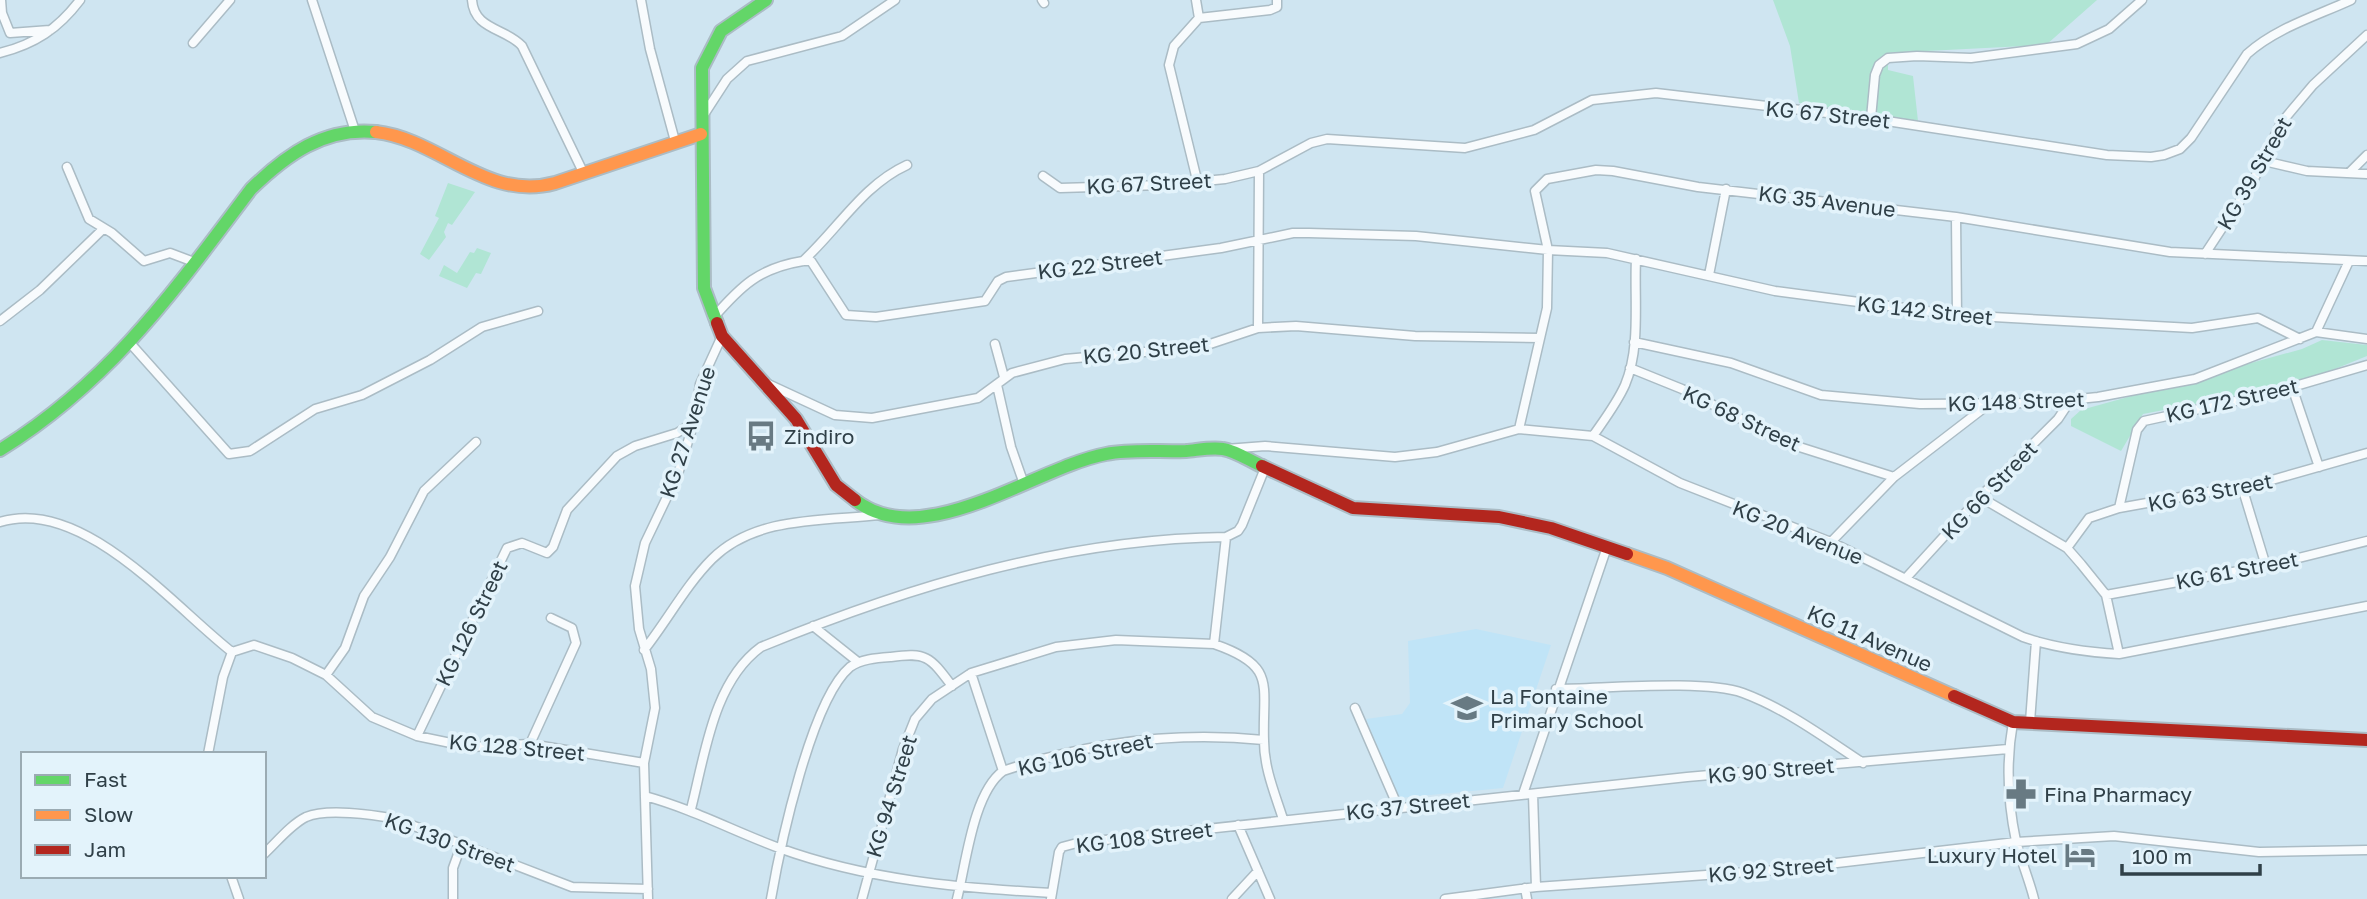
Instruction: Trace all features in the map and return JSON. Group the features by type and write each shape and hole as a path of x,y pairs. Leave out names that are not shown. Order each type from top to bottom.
{"main road":[{"path":"766,0 721,31 709,48 702,68 704,288 722,337 768,384 796,419 836,485 865,508 906,517 964,509 1106,454 1224,449"},
{"path":"0,450 35,431 74,400 130,343 251,189 276,162 320,137 355,131 379,132 406,140 471,175 524,187 541,187 701,134"},
{"name":"KG 11 Avenue","path":"1224,449 1342,504 1369,511 1499,517 1540,525 1607,547 1667,568 2013,722 2367,740"}],"street":[{"path":"1,0 2,13 10,33 52,30"},
{"path":"0,53 30,45 52,30 80,0"},
{"path":"193,43 230,0"},
{"path":"312,0 355,131"},
{"path":"472,0 476,15 485,24 515,37 522,46 583,172"},
{"path":"641,0 650,49 675,141"},
{"path":"701,118 727,79 747,61 842,36 895,0"},
{"path":"1196,0 1199,18"},
{"path":"1197,180 1169,65 1174,46 1199,18 1270,10 1277,7 1277,0"},
{"path":"1871,118 1875,75 1880,65 1888,58 1971,58 2077,44 2109,29 2141,0"},
{"name":"KG 67 Street","path":"1043,176 1060,188 1163,185 1225,179 1259,172 1311,143 1327,139 1452,149 1476,146 1534,130 1592,100 1656,93 1871,118 2107,155 2151,157 2180,149 2191,138 2241,62 2257,45 2273,35 2351,0"},
{"name":"KG 39 Street","path":"2205,254 2264,162 2281,123 2292,107 2367,36"},
{"path":"2350,172 2367,155"},
{"path":"2264,162 2307,171 2367,174"},
{"path":"713,318 738,289 761,273 803,261 866,193 887,174 907,165"},
{"path":"67,167 89,219 144,261 170,253 194,262"},
{"name":"KG 35 Avenue","path":"1519,429 1547,308 1548,250 1535,191 1547,179 1596,170 1956,217 2104,244 2205,254 2367,261"},
{"path":"1258,328 1261,238 1259,172"},
{"path":"1709,275 1726,189"},
{"path":"1956,217 1957,315"},
{"path":"0,321 40,290 103,229"},
{"name":"KG 22 Street","path":"803,261 811,261 818,269 842,311 864,318 985,301 998,281 1006,277 1186,253 1261,238 1309,233 1416,236 1548,250"},
{"name":"KG 142 Street","path":"1548,250 1607,253 1731,282 1813,297 1957,315 2192,328 2249,317 2284,328 2300,339"},
{"path":"1593,436 1619,396 1630,368 1634,342 1636,259"},
{"path":"2349,261 2316,332 2367,339"},
{"path":"130,343 229,454 239,454 250,451 315,409 362,395 430,360 482,327 538,311"},
{"name":"KG 20 Street","path":"768,384 835,415 872,418 978,398 1004,377 1021,369 1075,357 1201,347 1258,328 1296,326 1415,336 1540,338"},
{"name":"KG 148 Street","path":"1634,342 1731,363 1821,395 1920,404 1990,403 2070,401 2195,379 2316,332"},
{"name":"KG 27 Avenue","path":"648,894 645,763 655,708 651,669 644,650 634,601 645,543 678,474 694,422 700,384 722,337"},
{"path":"995,344 1004,377"},
{"name":"KG 172 Street","path":"2119,508 2137,429 2144,421 2292,387 2367,365"},
{"name":"KG 68 Street","path":"1630,368 1682,389 1790,444 1894,477"},
{"path":"997,385 1011,447 1024,484"},
{"path":"2292,387 2319,467"},
{"name":"KG 66 Street","path":"1906,578 1980,497 2058,419 2070,401"},
{"path":"1831,542 1894,477 1990,403"},
{"name":"KG 126 Street","path":"417,736 507,548 522,543 547,553 553,547 567,510 617,456 635,446 677,433 694,422"},
{"name":"KG 20 Avenue","path":"1224,449 1265,446 1395,457 1437,452 1519,429 1593,436 1710,497 1831,542 2036,641 2078,652 2119,654 2367,606"},
{"path":"326,675 345,648 363,596 390,557 424,492 476,442"},
{"name":"KG 63 Street","path":"2067,548 2089,518 2119,508 2242,487 2367,453"},
{"path":"691,809 721,701 733,676 747,657 761,648 813,626 898,596 1065,551 1131,541 1226,537 1238,531 1242,525 1265,468"},
{"path":"2242,487 2266,566"},
{"path":"1980,497 2067,548 2106,595 2119,654"},
{"path":"644,650 713,558 738,538 772,526 885,514"},
{"path":"0,522 19,517 35,518 73,530 126,560 232,652 223,677 208,752"},
{"path":"1213,644 1226,537"},
{"name":"KG 61 Street","path":"2106,595 2266,566 2367,541"},
{"path":"1522,794 1607,547"},
{"path":"530,744 576,643 572,628 551,618"},
{"path":"813,626 858,662"},
{"name":"KG 94 Street","path":"862,899 903,749 915,719 932,699 971,673 1056,648 1090,642 1172,640 1213,644 1247,658 1262,678 1266,702 1264,740 1268,773 1283,819"},
{"path":"2031,722 2036,641"},
{"name":"KG 128 Street","path":"232,652 245,647 262,646 326,675 364,711 417,736 470,747 530,744 645,763"},
{"path":"771,899 780,848 801,773 831,692 848,669 858,662 914,654 925,656 952,685"},
{"path":"971,673 1003,771"},
{"path":"1556,689 1685,688 1741,693 1785,713 1863,763"},
{"path":"1355,708 1398,807"},
{"path":"2013,722 2008,748 2016,842 2034,899"},
{"name":"KG 106 Street","path":"957,899 981,802 994,777 1003,771 1082,752 1172,737 1211,735 1264,740"},
{"name":"KG 90 Street","path":"1533,794 2008,748"},
{"path":"1533,794 1536,887"},
{"name":"KG 37 Street","path":"1238,825 1533,794"},
{"path":"645,796 691,809 780,848 868,874 960,888 1051,896"},
{"name":"KG 130 Street","path":"266,852 299,822 324,814 370,814 396,819 572,887 648,894"},
{"path":"1238,825 1270,899"},
{"name":"KG 108 Street","path":"1051,896 1059,852 1067,846 1238,825"},
{"name":"KG 92 Street","path":"1525,888 1777,870 2016,842 2114,836 2259,852 2367,850"},
{"path":"453,899 453,868 461,846"},
{"path":"1233,899 1258,871"},
{"path":"232,880 239,899"},
{"path":"1445,899 1525,888 1527,899"}],"shaded area":[{"name":"La Fontaine Primary School","path":"1476,629 1551,645 1503,788 1399,798 1366,719 1402,714 1410,703 1408,641"}],"green space":[{"path":"1773,0 2097,0 2046,45 1888,53 1888,70 1913,76 1918,121 1799,103 1790,46"},
{"path":"448,183 475,192 452,225 448,223 444,232 446,237 429,260 420,254 439,218 435,216"},
{"path":"477,248 491,253 481,274 476,273 467,288 439,276 444,265 457,273 470,252 474,253"},
{"path":"2322,340 2367,345 2367,356 2298,384 2143,414 2121,451 2071,426 2071,419 2081,410 2302,349"}],"traffic: fast":[{"path":"717,323 704,288 702,68 721,31 766,0"},
{"path":"0,450 39,423 108,364 167,298 251,189 278,165 323,139 339,134 376,132"},
{"path":"855,500 882,514 913,517 946,513 1078,462 1106,454 1126,452 1219,448 1262,466"}],"traffic: slow":[{"path":"376,132 421,146 485,177 530,187 555,183 701,134"},
{"path":"1627,554 1667,568 1954,696"}],"traffic: jam":[{"path":"717,323 722,336 796,419 836,485 855,500"},
{"path":"1262,466 1353,508 1499,517 1551,528 1627,554"},
{"path":"1954,696 2013,722 2367,740"}],"place":[{"name":"Zindiro","path":"761,436"},
{"name":"La Fontaine Primary School","path":"1467,708"},
{"name":"Fina Pharmacy","path":"2021,794"},
{"name":"Luxury Hotel","path":"2080,855"}]}
